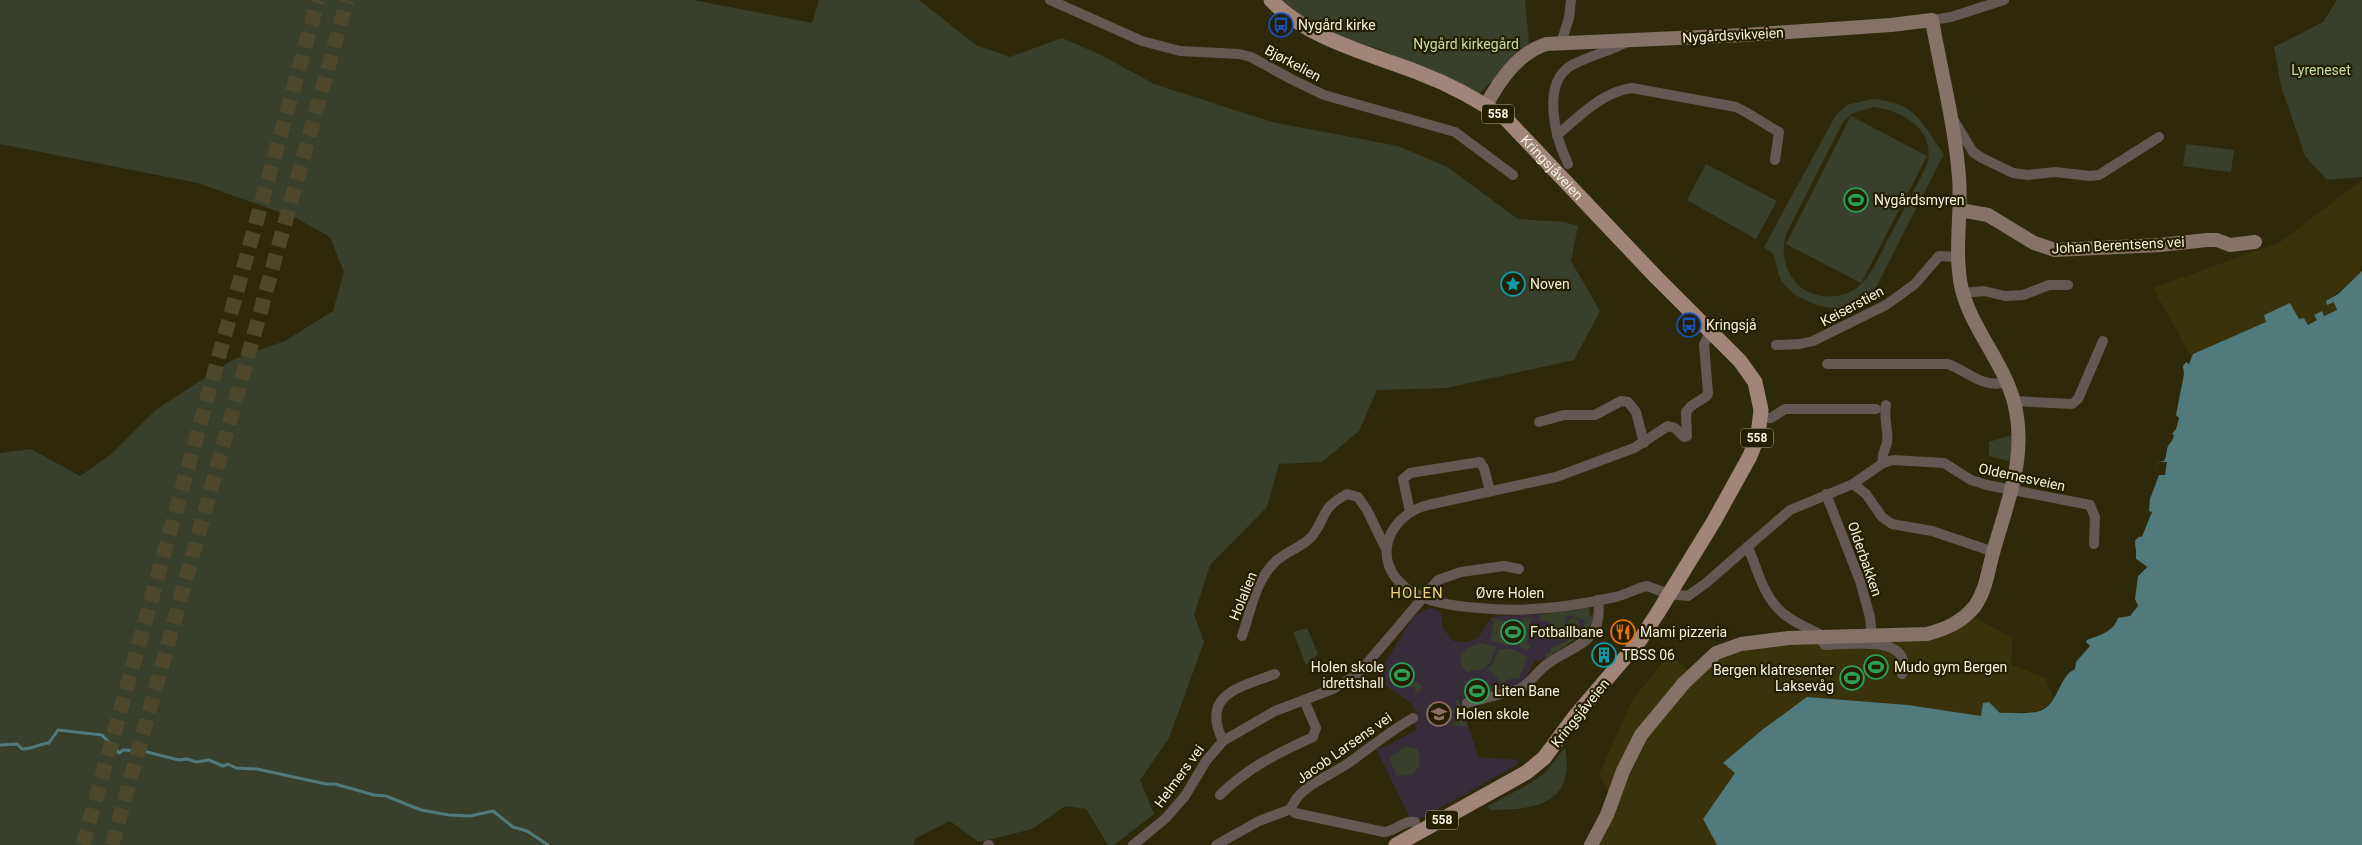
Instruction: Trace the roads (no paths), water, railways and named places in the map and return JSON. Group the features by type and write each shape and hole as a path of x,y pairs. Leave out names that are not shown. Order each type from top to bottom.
{"main road":[{"name":"Kringsjåveien","path":"1271,0 1280,10 1334,41 1418,72 1456,89 1507,120 1752,376 1760,396 1761,418 1758,435 1750,456 1640,640 1576,715 1544,758 1526,772 1396,845"}],"street":[{"name":"Bjørkelien","path":"1050,0 1142,41 1180,52 1239,54 1251,57 1324,95 1456,132 1513,176"},
{"path":"1560,43 1570,18 1571,0"},
{"name":"Nygårdsvikveien","path":"1486,106 1503,79 1521,57 1533,49 1560,43 1630,41 1891,25 1951,17 2004,0"},
{"path":"1591,845 1607,815 1623,770 1641,735 1705,662 1716,653 1741,644 1789,638 1927,634 1946,629 1962,620 1975,606 1984,588 2013,491 2019,454 2014,401 2007,382 1971,314 1963,293 1957,257 1960,210 1958,164 1932,20"},
{"path":"1568,164 1557,135 1554,98 1560,78 1572,65 1613,50 1630,41"},
{"path":"1557,135 1605,96 1616,90 1632,88 1736,107 1746,111 1760,122 1779,132 1775,160"},
{"path":"1948,112 1958,124 1963,137 1973,152 2019,175 2055,172 2090,176 2099,175 2159,137"},
{"name":"Johan Berentsens vei","path":"1960,210 1988,215 2034,243 2055,250 2160,245 2207,240 2217,240 2224,244 2238,245 2255,242"},
{"name":"Keiserstien","path":"1776,345 1800,344 1813,341 1846,326 1909,290 1939,256 1957,257"},
{"path":"1963,293 1984,291 2005,296 2023,295 2049,285 2068,285"},
{"path":"1386,549 1392,530 1399,520 1410,512 1428,505 1556,477 1644,443 1668,426 1675,428 1684,437 1687,436 1686,412 1688,408 1707,396 1708,393 1704,344 1710,331"},
{"path":"2014,401 2072,404 2078,399 2103,341"},
{"path":"1827,364 1948,364 1959,368 1983,383 1996,385 2007,382"},
{"path":"1539,422 1564,414 1595,415 1621,401 1628,402 1636,412 1644,443"},
{"path":"1669,594 1688,596 1790,510 1854,484 1883,463 1882,458 1887,439 1884,414 1886,405"},
{"path":"1761,418 1771,418 1785,409 1876,410"},
{"name":"Oldernesveien","path":"1883,463 1893,460 1944,463 1971,480 2013,491 2090,505 2096,515 2094,544"},
{"path":"1410,512 1403,479 1410,472 1480,462 1484,468 1490,491"},
{"path":"1854,484 1866,494 1882,517 1892,524 1932,531 1994,552"},
{"name":"Holalien","path":"1242,636 1250,608 1266,572 1280,557 1313,535 1324,512 1334,502 1347,494 1358,497 1376,527 1386,549"},
{"name":"Olderbakken","path":"1826,494 1860,582 1870,617 1872,636"},
{"path":"1376,527 1392,530"},
{"path":"1747,547 1769,600 1779,610 1797,624 1818,633 1819,638 1825,645 1887,645 1898,653 1903,662 1902,674"},
{"name":"Øvre Holen","path":"1386,549 1391,570 1407,588 1423,597 1454,605 1498,609 1560,607 1618,597 1647,586 1669,594"},
{"name":"Øvre Holen","path":"1423,597 1430,586 1447,575 1504,566 1519,569"},
{"name":"Helmers vei","path":"1133,845 1166,818 1185,796 1206,761 1223,741 1242,728 1275,711 1333,689 1358,674 1423,597"},
{"path":"1467,703 1520,689 1528,684 1546,665 1589,638 1598,626 1598,600"},
{"name":"Helmers vei","path":"1223,741 1215,721 1215,714 1222,699 1234,689 1275,674"},
{"path":"1220,795 1235,780 1256,765 1313,737 1316,728 1304,700"},
{"name":"Jacob Larsens vei","path":"1291,809 1293,802 1308,789 1350,762 1383,735 1413,718"},
{"path":"1216,845 1258,821 1291,809 1296,813 1384,832 1392,831 1407,822 1415,822"}],"water":[{"path":"2362,271 2362,845 1717,845 1703,819 1735,773 1723,763 1762,730 1807,697 1908,705 1981,716 1983,703 1989,702 2000,713 2030,713 2046,708 2055,697 2065,678 2075,669 2076,662 2090,646 2086,642 2087,640 2109,630 2118,618 2130,616 2138,606 2135,599 2138,576 2147,567 2136,559 2135,540 2143,534 2152,512 2149,511 2150,499 2159,475 2155,471 2158,462 2164,461 2168,446 2174,437 2172,434 2176,429 2179,418 2176,415 2184,374 2183,366 2186,362 2189,364 2193,354 2266,322 2264,315 2290,303 2299,319 2304,318 2308,325 2317,320 2314,315 2322,311 2324,316 2337,310 2334,302 2327,305 2326,301 2338,294"}],"waterway":[{"path":"0,745 17,744 22,749 49,743 58,730 102,735 119,753 123,750 143,751 179,760 187,759 196,762 209,760 223,766 228,764 236,768 257,769 386,796 421,810 449,815 470,816 493,811 513,827 527,831 548,845"}],"tunnel":[{"path":"83,845 318,0"},
{"path":"112,845 347,0"}],"place":[{"name":"Nygård kirke","path":"1281,25"},
{"name":"Nygårdsmyren","path":"1856,200"},
{"name":"Noven","path":"1513,284"},
{"name":"Kringsjå","path":"1689,325"},
{"name":"Fotballbane","path":"1513,632"},
{"name":"Mami pizzeria","path":"1623,632"},
{"name":"TBSS 06","path":"1604,655"},
{"name":"Mudo gym Bergen","path":"1876,667"},
{"name":"Holen skole idrettshall","path":"1402,675"},
{"name":"Bergen klatresenter Laksevåg","path":"1852,678"},
{"name":"Liten Bane","path":"1477,691"},
{"name":"Holen skole","path":"1439,714"}],"district":[{"name":"HOLEN","path":"1417,593"}],"park label":[{"name":"Nygård kirkegård","path":"1466,44"},
{"name":"Lyreneset","path":"2321,70"}]}
